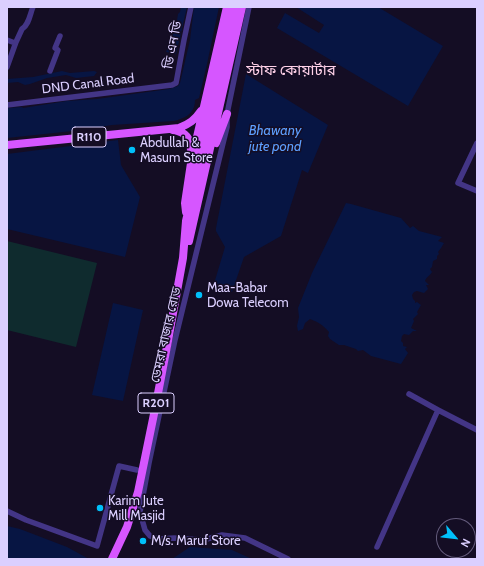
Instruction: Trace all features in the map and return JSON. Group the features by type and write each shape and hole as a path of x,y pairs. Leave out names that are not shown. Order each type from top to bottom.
{"main road":[{"path":"183,258 186,221 185,203 191,163 227,7"},
{"path":"186,221 235,7"},
{"path":"183,258 205,173 242,7"},
{"name":"R110","path":"7,145 179,128 188,125 197,117 203,108"},
{"path":"205,173 227,114"},
{"path":"170,129 179,131 187,137 191,145 191,163"},
{"name":"R201","path":"112,559 130,520 138,492 183,258"}],"street":[{"path":"7,67 22,29 27,25 32,7"},
{"name":"ডি এন ডি","path":"172,85 176,83 178,78 191,7"},
{"name":"ডেমরা বাজার রোড","path":"249,7 227,114 227,127 175,340 140,512 145,530 150,536 158,539 174,538 203,540 222,535 245,538 288,559"},
{"path":"50,71 58,50 55,48 60,36"},
{"path":"7,40 16,44"},
{"name":"DND Canal Road","path":"7,105 172,85"},
{"path":"477,143 458,183 477,191"},
{"path":"409,394 477,430"},
{"path":"377,547 438,410"},
{"path":"7,511 26,520 97,546 119,466 137,470"}],"green space":[{"path":"7,241 97,263 76,347 7,330"}],"water":[{"path":"181,7 187,7 176,54 166,52 176,27 178,14"},
{"path":"194,7 219,7 199,98 195,100 195,105 192,112 174,121 112,125 82,130 7,138 7,108 23,108 67,101 97,99 169,89 178,86 190,40"},
{"path":"296,7 378,7 443,46 408,106 277,28 285,13 319,33 324,25"},
{"path":"62,71 70,73 97,72 94,76 76,78 66,75 47,78 25,85 18,82 7,83 7,79 33,77"},
{"name":"Bhawany jute pond","path":"246,74 328,125 308,173 302,170 281,236 244,257 232,292 213,287 225,247 216,231 216,228"},
{"path":"118,140 121,165 140,197 125,257 7,229 7,154"},
{"path":"346,203 401,218 410,228 413,226 419,231 442,237 438,241 444,243 438,252 439,254 437,259 433,261 430,269 432,272 425,281 429,285 426,285 428,289 424,293 417,291 412,295 415,303 417,302 421,305 417,312 418,314 413,319 414,321 411,328 417,331 413,331 409,335 404,334 402,336 401,341 403,346 407,347 405,349 408,353 401,364 371,356 363,350 358,351 344,345 339,345 330,339 328,336 329,332 325,327 310,319 305,323 303,329 298,331 298,308 312,273"},
{"path":"113,303 143,310 123,401 92,395"},
{"path":"7,526 20,529 67,547 89,559 7,559"},
{"path":"190,547 232,550 252,559 172,559"}],"place":[{"name":"Abdullah & Masum Store","path":"132,150"},
{"name":"Maa-Babar Dowa Telecom","path":"199,295"},
{"name":"Karim Jute Mill Masjid","path":"100,508"},
{"name":"M/s. Maruf Store","path":"143,541"}],"district":[{"name":"স্টাফ কোয়ার্টার","path":"291,71"}]}
